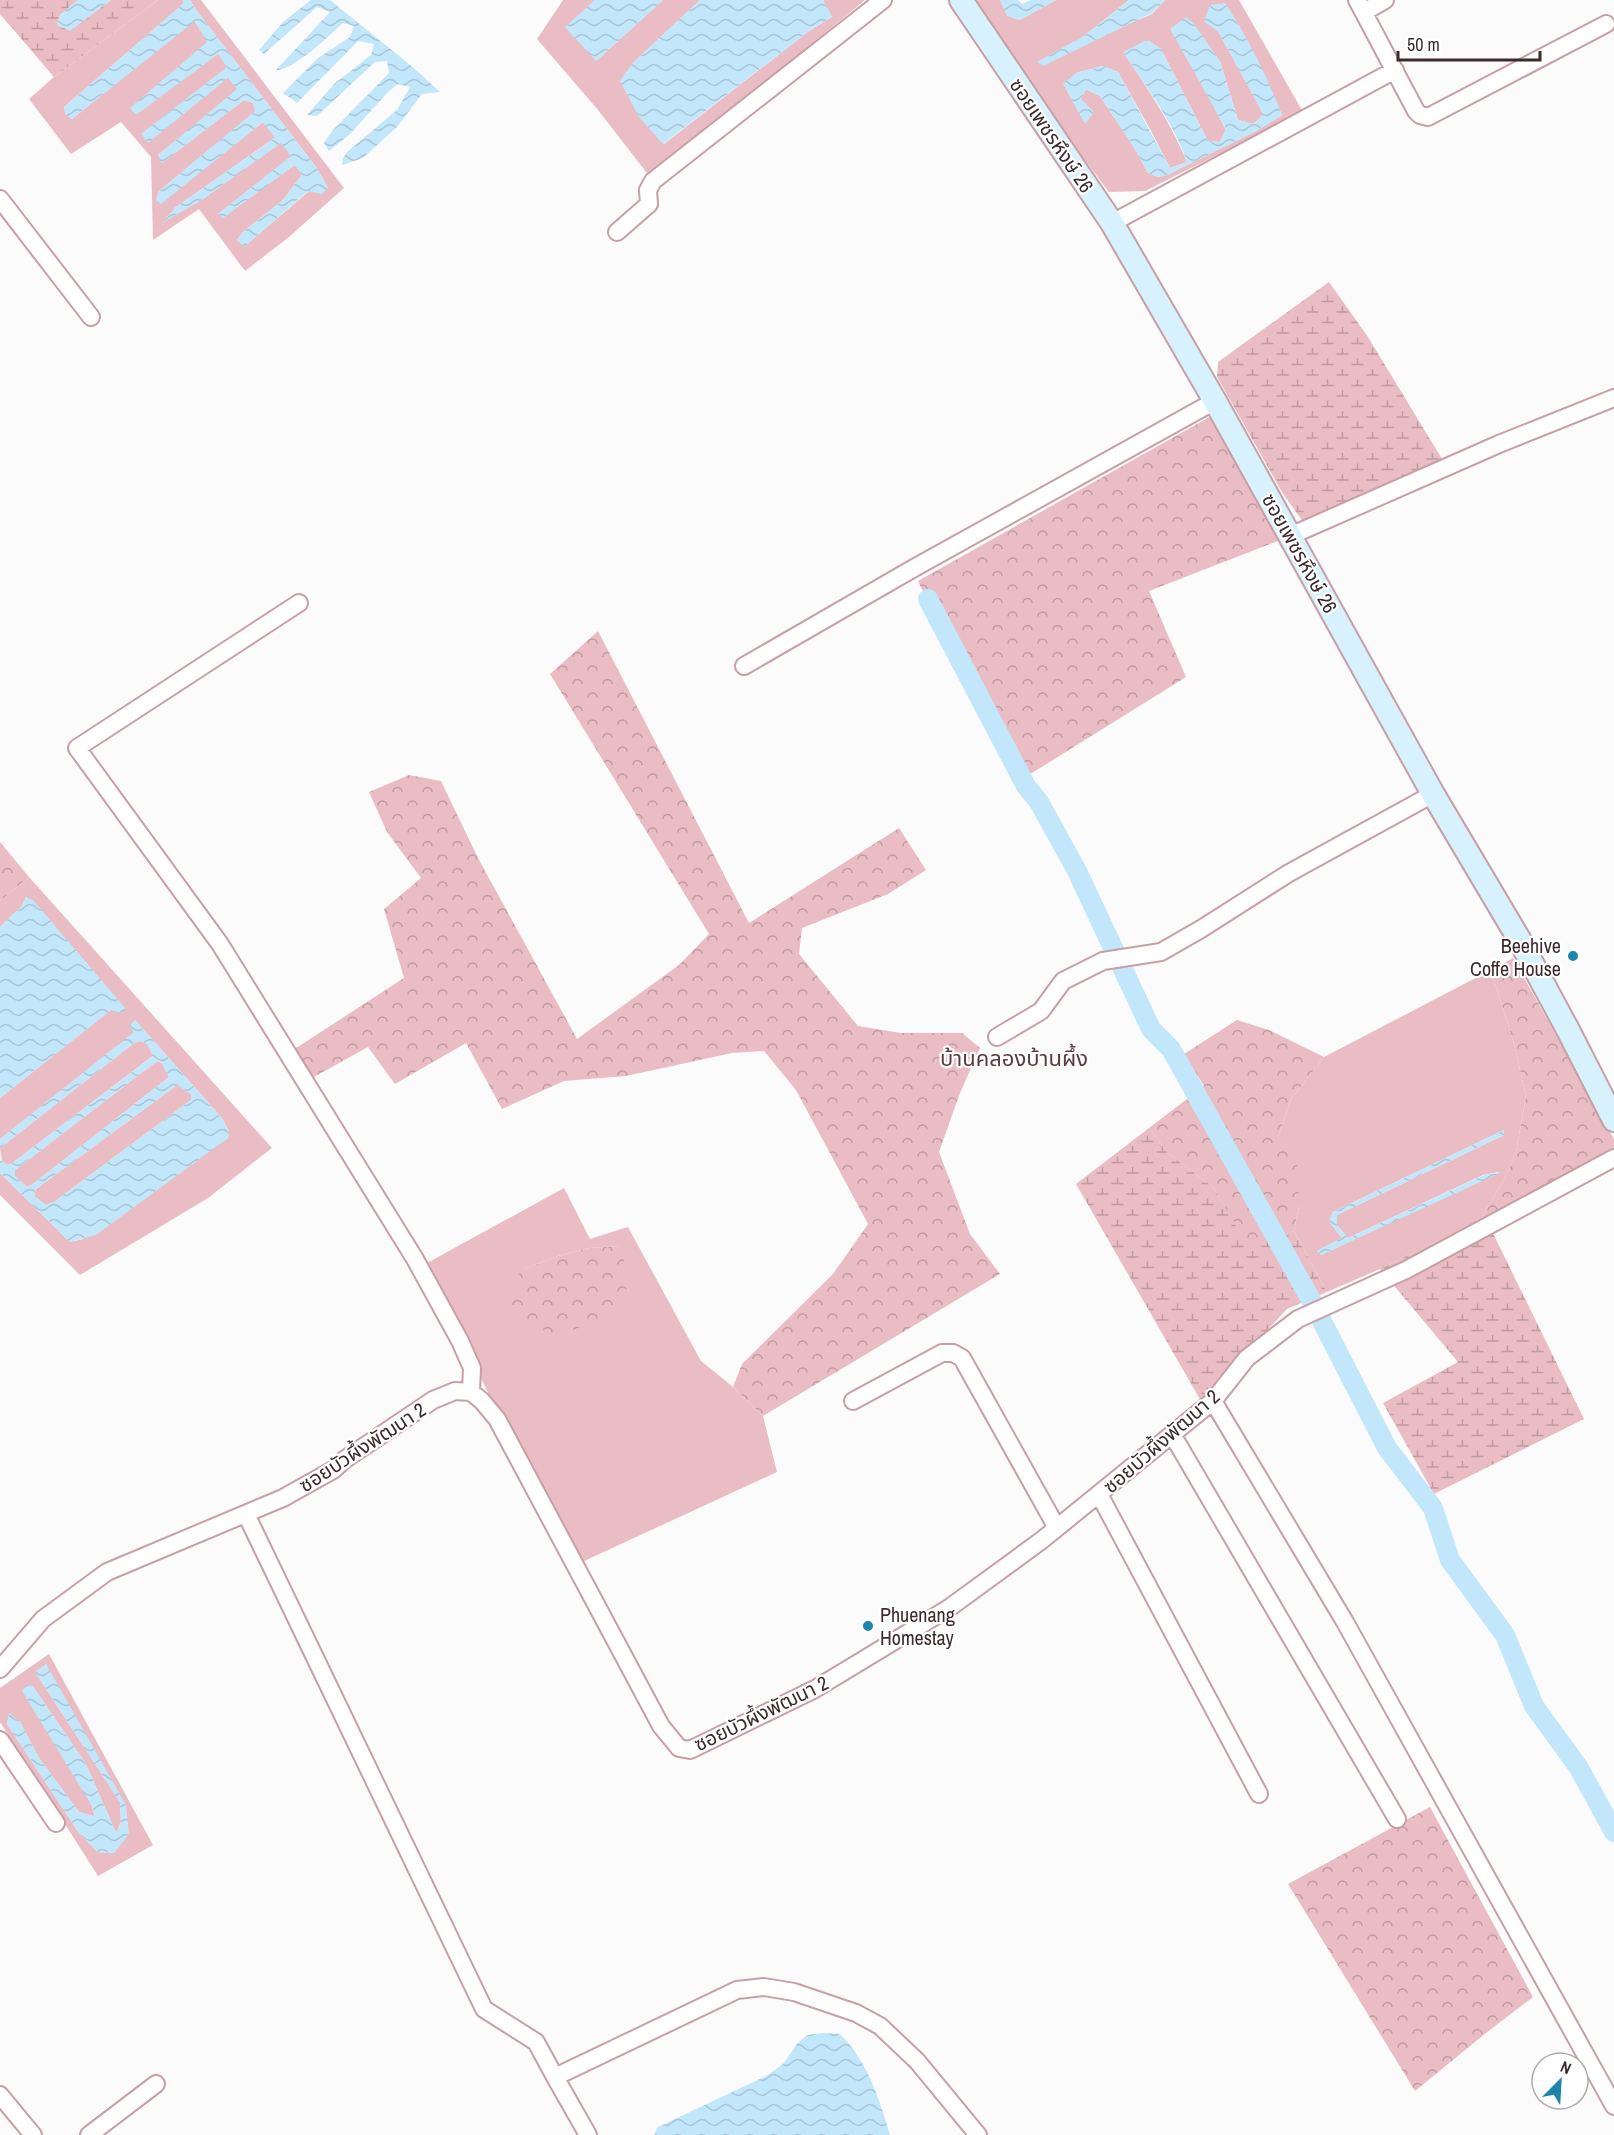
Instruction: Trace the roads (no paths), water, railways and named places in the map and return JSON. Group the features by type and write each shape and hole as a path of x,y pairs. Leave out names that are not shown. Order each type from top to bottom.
{"street":[{"path":"617,232 649,204 648,190 653,181 883,0"},
{"name":"ซอยเพชรหึงษ์ 26","path":"961,0 1112,223 1215,401 1433,794 1519,939 1614,1120"},
{"path":"1385,0 1360,6 1416,111 1428,117 1606,24"},
{"path":"1112,223 1395,70"},
{"path":"0,199 91,317"},
{"path":"1290,536 1499,444 1614,398"},
{"path":"744,666 914,568 1215,401"},
{"path":"299,603 77,748 220,944 415,1259 468,1359 471,1368 471,1392"},
{"path":"997,1037 1041,1011 1064,981 1103,961 1117,957 1136,957 1161,952 1289,873 1433,794"},
{"name":"ซอยบัวผึ้งพัฒนา 2","path":"0,1669 43,1619 107,1572 283,1498 333,1470 344,1460 433,1400 455,1391 471,1392 497,1419 661,1726 678,1748 690,1750 815,1689 949,1608 1057,1528 1213,1401 1247,1358 1298,1319 1406,1270 1614,1158"},
{"path":"853,1401 942,1353 953,1353 962,1358 1057,1528"},
{"path":"1213,1401 1345,1622 1614,2106"},
{"path":"1172,1434 1397,1819"},
{"path":"1099,1494 1259,1794"},
{"path":"246,1514 484,2009 536,2042 588,2135"},
{"path":"0,1740 56,1823"},
{"path":"555,2077 737,1990 764,1987 794,1992 856,2013 880,2026 917,2061 978,2135"},
{"path":"89,2135 156,2084"},
{"path":"0,2095 33,2135"}],"water":[{"path":"78,0 111,0 70,31 57,25 60,15"},
{"path":"183,0 190,0 316,167 328,188 322,194 308,191 244,247 237,240 243,232 283,200 302,175 295,165 223,218 218,214 291,156 281,143 203,199 162,223 176,207 275,138 263,122 161,204 156,200 159,191 255,111 253,103 244,100 162,163 158,155 237,89 228,78 148,143 141,134 227,67 218,54 136,115 130,108 207,42 195,21 72,119 66,115 64,107 183,4"},
{"path":"311,0 330,0 440,92 422,94 397,127 363,158 342,165 347,152 397,110 410,87 398,84 349,135 329,151 324,143 333,130 389,73 387,61 375,62 317,116 307,115 334,84 371,55 374,44 358,41 297,103 283,93 318,58 350,37 354,26 343,23 302,58 275,71 330,12 317,7 264,54 259,50 283,22"},
{"path":"595,0 663,0 596,61 565,27"},
{"path":"700,0 823,0 832,17 809,31 663,144 639,117 620,81 631,65"},
{"path":"1000,0 1018,0 1022,4 1031,0 1056,0 1020,20 1007,16"},
{"path":"1129,0 1165,0 1152,13 1043,66 1037,62 1084,36"},
{"path":"1225,3 1242,30 1282,115 1258,130 1167,175 1158,177 1148,173 1100,96 1086,89 1081,99 1094,112 1085,124 1063,84 1076,73 1103,66 1118,72 1170,168 1187,162 1167,120 1123,52 1147,40 1161,49 1208,141 1220,142 1226,129 1170,29 1186,17 1194,24 1220,61 1238,120 1254,124 1263,114 1218,31 1204,21 1210,5"},
{"path":"26,897 33,900 126,1009 121,1013 111,1010 0,1098 0,927 22,906"},
{"path":"135,1020 221,1117 229,1131 228,1138 96,1235 70,1242 0,1173 0,1160 8,1165 11,1164 153,1056 147,1044 140,1041 134,1043 0,1148 0,1139 134,1032 129,1026","holes":["157,1061 162,1063 169,1077 33,1184 27,1187 15,1176 15,1170","177,1085 191,1094 191,1100 54,1202 46,1205 34,1196 36,1189"]},
{"path":"1504,1130 1504,1135 1337,1215 1337,1225 1348,1238 1484,1175 1502,1172 1321,1255 1317,1251 1342,1238 1329,1221 1333,1212"},
{"path":"46,1664 126,1805 129,1834 114,1853 98,1852 79,1833 7,1724 9,1713 20,1722 39,1758 79,1812 95,1816 92,1806 22,1691 27,1685 32,1685 86,1764 116,1833 121,1822 120,1802 35,1672"},
{"path":"840,2034 858,2056 877,2094 890,2135 654,2135 658,2127 768,2075 784,2063 797,2044 807,2035"}],"waterway":[{"path":"928,599 1026,786 1039,802 1077,871 1151,1029 1171,1049 1311,1300 1387,1448 1433,1508 1450,1560 1505,1635 1534,1706 1579,1768 1614,1832"}],"place":[{"name":"Beehive Coffe House","path":"1573,956"},
{"name":"Phuenang Homestay","path":"868,1626"}],"district":[{"name":"บ้านคลองบ้านผึ้ง","path":"1014,1058"}]}
